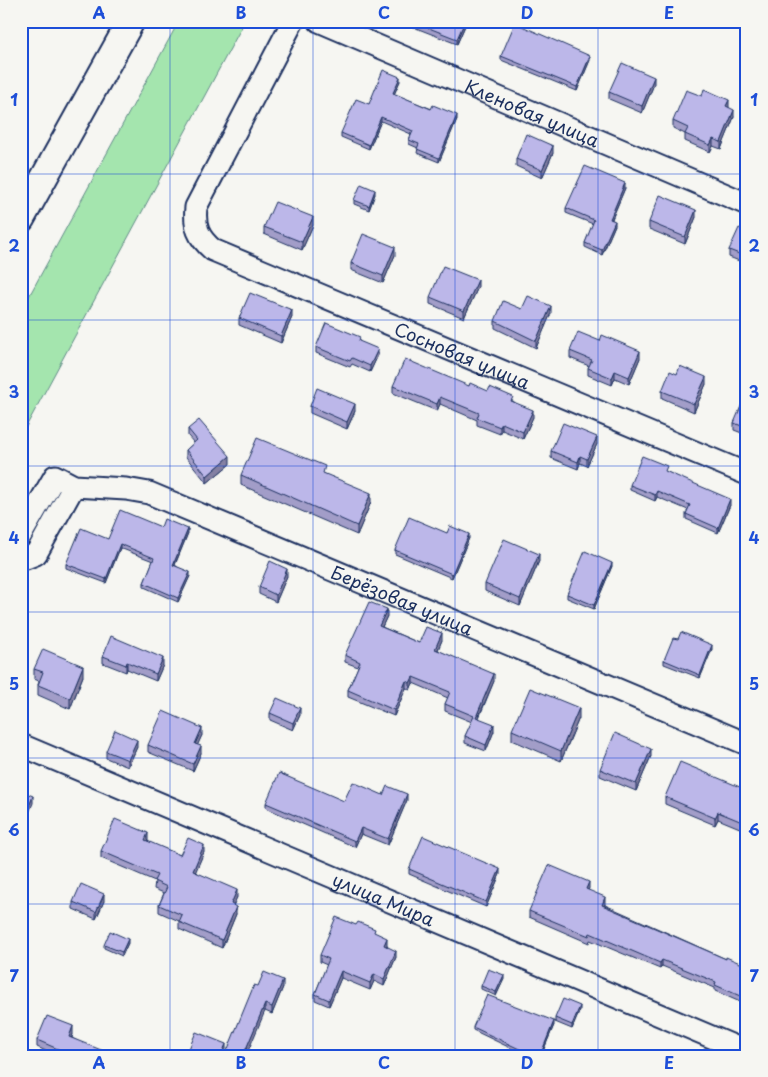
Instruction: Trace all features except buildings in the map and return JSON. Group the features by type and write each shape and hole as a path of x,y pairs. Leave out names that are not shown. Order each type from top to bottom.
{"street":[{"path":"21,219 130,21"},
{"name":"Сосновая улица","path":"292,21 196,207 196,230 203,241 213,250 747,474"},
{"name":"Кленовая улица","path":"319,21 747,204"},
{"name":"Берёзовая улица","path":"21,535 55,476 74,486 126,489 148,493 747,744"},
{"path":"21,558 36,554 74,486"},
{"name":"улица Мира","path":"21,745 747,1052"}],"green space":[{"path":"179,21 245,21 21,436 21,311"}]}
